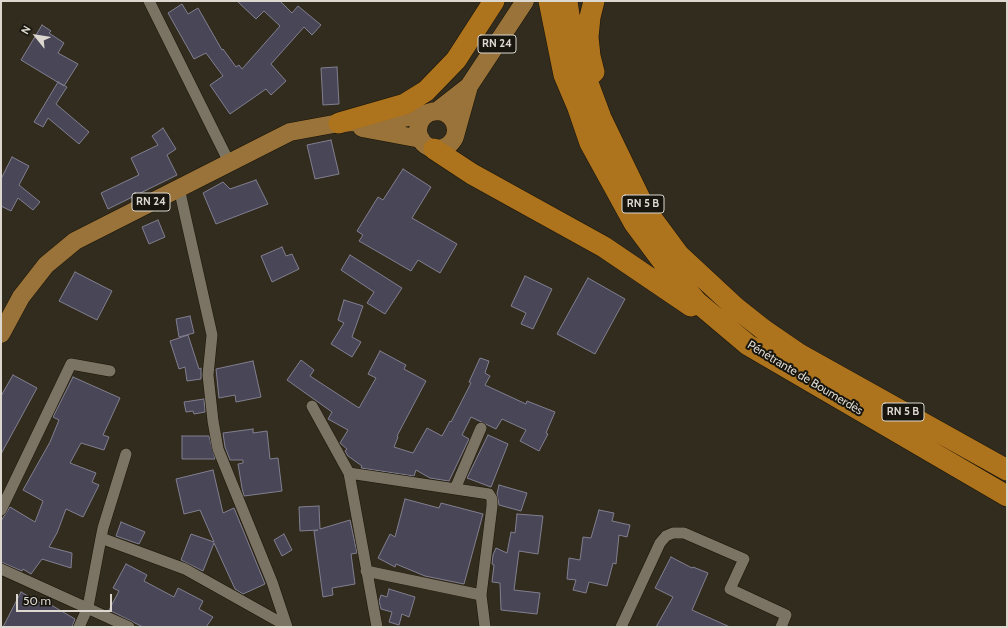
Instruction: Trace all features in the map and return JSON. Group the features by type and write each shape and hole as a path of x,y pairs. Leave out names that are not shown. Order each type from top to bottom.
{"highway":[{"path":"339,123 405,104 426,91 456,60 494,1"},
{"name":"Pénétrante de Boumerdès","path":"549,1 564,75 590,143 614,190 634,222 666,266 697,302 748,345 1007,496"},
{"name":"Pénétrante de Boumerdès","path":"566,1 573,43 601,118 645,209 678,254 703,279 764,330 799,354 1007,470"},
{"path":"594,1 590,17 588,37 590,56 597,82 645,209"},
{"path":"427,144 472,174 604,247 748,345"}],"main road":[{"name":"RN 24","path":"469,86 526,1"},
{"path":"339,123 427,144 446,146 455,136 469,86"},
{"path":"427,144 418,130 419,124 425,116 437,111 469,86"},
{"path":"339,123 399,119 437,111 446,113 452,117 455,123 455,136"},
{"name":"RN 24","path":"1,334 21,297 46,265 75,241 290,132 339,123"}],"street":[{"path":"149,1 230,162"},
{"path":"179,188 212,335 208,375 213,421 218,449 272,582 286,626"},
{"path":"1,510 71,364 110,371"},
{"path":"312,406 349,472 366,571 378,627"},
{"path":"456,489 481,428"},
{"path":"79,627 88,607 102,528 126,454"},
{"path":"349,472 489,494 492,499 482,595 485,627"},
{"path":"621,627 660,543 669,534 684,533 744,559 730,589 786,615 781,627"},
{"path":"101,538 185,569 286,626"},
{"path":"1,569 88,607 129,627"},
{"path":"366,571 482,595"}],"building":[{"path":"237,1 280,1 292,13 298,6 321,25 312,35 304,27 271,64 286,81 271,95 266,89 230,114 210,85 223,76 206,53 194,59 168,13 182,4 188,14 198,8 222,50 223,49 236,67 239,65 242,69 280,26 264,11 256,19"},
{"path":"42,25 51,31 49,33 64,43 58,53 78,64 64,86 21,60"},
{"path":"337,67 339,104 323,105 321,68"},
{"path":"58,82 67,87 56,104 89,132 79,144 48,118 43,127 34,122"},
{"path":"163,128 176,149 167,155 177,175 108,209 101,193 139,175 131,158 158,145 152,136"},
{"path":"331,140 339,174 315,179 307,145"},
{"path":"12,157 29,166 19,185 40,202 33,210 18,198 11,211 1,206 1,179"},
{"path":"403,169 431,187 412,218 457,244 440,273 418,260 411,271 359,241 363,235 357,231 378,197 383,200"},
{"path":"256,180 268,204 216,224 203,193 223,182 230,189"},
{"path":"158,220 165,237 149,244 142,227"},
{"path":"282,247 286,256 292,254 299,269 272,282 261,256"},
{"path":"350,255 402,288 385,314 367,303 374,292 341,270"},
{"path":"75,272 112,291 97,320 59,301"},
{"path":"525,276 552,289 533,329 521,324 526,313 511,306"},
{"path":"588,278 625,299 595,354 557,334"},
{"path":"344,300 363,306 352,337 361,342 352,357 331,344 344,323 338,320"},
{"path":"190,316 194,333 179,337 176,319"},
{"path":"188,335 199,369 201,368 201,379 187,381 185,367 179,369 170,341"},
{"path":"380,351 406,365 404,369 426,381 397,436 398,437 394,447 413,453 427,428 442,436 471,383 469,382 480,358 489,361 485,373 490,376 485,385 526,404 527,401 555,412 546,433 548,434 539,451 520,441 526,430 502,419 496,429 471,417 462,435 469,439 449,481 430,478 416,470 414,476 361,468 362,466 348,456 345,451 347,449 340,443 348,430 328,419 332,412 287,380 301,360 314,370 310,376 359,408 376,378 368,374"},
{"path":"253,361 261,397 236,402 235,395 219,398 216,369"},
{"path":"13,375 37,388 1,454 1,396"},
{"path":"73,377 120,398 103,435 109,437 104,450 81,443 70,463 96,473 92,482 99,485 83,517 66,509 57,533 49,547 72,553 71,568 42,559 31,574 23,569 22,571 1,562 1,521 10,507 35,522 43,501 23,490 50,442 59,420 53,417"},
{"path":"204,399 205,412 194,414 193,411 186,412 184,402"},
{"path":"253,429 253,433 267,431 270,459 278,458 282,491 244,496 238,464 243,463 243,460 230,460 225,447 223,433"},
{"path":"488,435 508,444 491,487 467,478"},
{"path":"182,436 209,436 215,459 182,459"},
{"path":"213,470 223,513 234,508 265,584 243,594 235,589 214,543 203,571 181,560 191,534 214,542 200,510 184,514 176,479"},
{"path":"499,485 527,493 521,511 499,505 497,494"},
{"path":"405,499 439,508 441,503 483,514 464,584 425,576 396,564 395,567 378,558 390,534 395,537"},
{"path":"319,506 320,529 350,520 357,553 351,554 355,584 332,588 333,595 323,597 314,531 318,530 300,531 299,507"},
{"path":"599,510 614,513 612,521 630,525 627,537 619,535 616,564 613,563 607,586 589,582 586,593 573,590 576,580 567,579 569,558 580,560 583,537 591,538"},
{"path":"517,514 543,516 538,554 519,551 514,590 540,593 537,614 501,610 500,583 492,582 494,565 492,564 493,555 496,548 507,553 511,532 515,533"},
{"path":"121,522 145,532 139,544 116,536"},
{"path":"284,534 292,550 282,556 274,540"},
{"path":"671,557 692,568 693,567 708,573 692,610 730,627 656,627 673,597 655,588"},
{"path":"126,564 147,575 144,581 174,597 178,588 203,601 199,609 213,617 206,627 143,627 109,610 119,591 113,588"},
{"path":"389,589 415,597 409,617 402,614 399,625 389,622 392,612 381,609 379,601 381,595 387,597"},
{"path":"21,592 44,605 46,602 75,619 72,627 3,627"}]}
